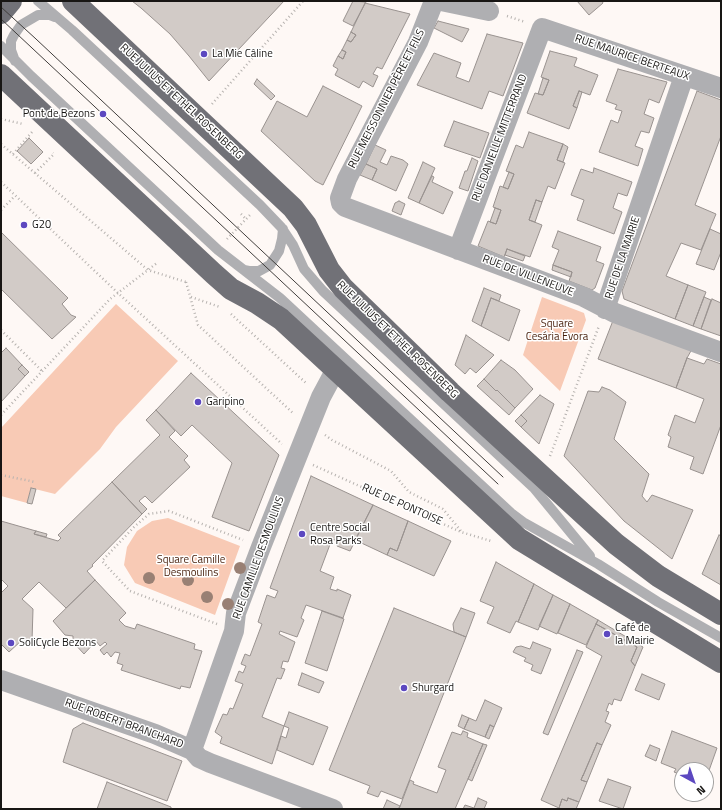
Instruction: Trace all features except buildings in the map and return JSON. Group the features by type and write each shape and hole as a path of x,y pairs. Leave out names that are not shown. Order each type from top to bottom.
{"main road":[{"path":"1,13 11,1"},
{"name":"RUE JULIUS ET ETHEL ROSENBERG","path":"73,1 293,208 306,225 336,280 359,305 450,392 590,522 616,544 658,576 721,614"},
{"path":"8,68 224,283 236,292 270,311 336,369 519,539 721,662"}],"street":[{"name":"RUE MEISSONNIER PÈRE ET FILS","path":"340,198 347,179 418,42 434,1"},
{"path":"440,1 489,11"},
{"name":"RUE MAURICE BERTEAUX","path":"542,28 721,88"},
{"name":"RUE DANIELLE MITTERRAND","path":"458,250 542,28"},
{"name":"RUE DE LA MAIRIE","path":"605,309 684,76"},
{"name":"RUE DE VILLENEUVE","path":"340,198 341,203 345,207 584,297 605,309 721,352"},
{"name":"RUE CAMILLE DESMOULINS","path":"192,750 234,631 236,613 321,397 336,369"},
{"name":"RUE ROBERT BRANCHARD","path":"1,680 155,734 192,750 199,758 210,763 319,807"}],"lane":[{"path":"38,1 72,30 260,205 283,230 293,245 304,269 323,291 534,488 582,548 598,564"},
{"path":"8,68 11,41 21,25 38,16 50,15 57,18"},
{"path":"1,46 8,68 218,250 280,298 511,513 523,522 598,564 658,602 721,638"},
{"path":"242,269 248,271 259,271 270,265 279,251 283,230"}],"path":[{"path":"212,104 304,1"},
{"path":"1,118 25,124"},
{"path":"13,154 32,132 28,128"},
{"path":"1,144 148,270 186,282 198,325 298,419"},
{"path":"35,173 54,154 49,148"},
{"path":"1,182 118,293 283,444 284,449"},
{"path":"1,210 15,196"},
{"path":"241,214 246,219"},
{"path":"225,242 251,214"},
{"path":"1,415 105,304 157,263"},
{"path":"190,297 227,310 310,387"},
{"name":"RUE DE LA MAIRIE","path":"557,437 605,309"},
{"path":"1,330 42,371"},
{"path":"323,433 332,440 391,471 410,492 443,509 461,532"},
{"name":"RUE DE PONTOISE","path":"309,464 461,532 497,543"},
{"path":"1,475 36,482"},
{"path":"234,631 130,591 102,561 149,514 169,511 261,547"}],"green space":[{"name":"Square Cesária Évora","path":"542,297 584,313 586,320 560,391 523,355"},
{"path":"116,304 178,361 116,427 100,449 55,494 31,488 27,503 1,496 1,428"},
{"name":"Square Camille Desmoulins","path":"168,518 240,546 215,615 135,583 124,565 127,547 137,531 152,521"}],"tram line":[{"path":"1,7 503,477"},
{"path":"1,19 498,484"}],"place":[{"name":"La Mie Câline","path":"204,54"},
{"name":"Pont de Bezons","path":"103,114"},
{"name":"G20","path":"24,225"},
{"name":"Garipino","path":"198,402"},
{"name":"Centre Social Rosa Parks","path":"302,534"},
{"name":"Café de la Mairie","path":"607,634"},
{"name":"SoliCycle Bezons","path":"11,643"},
{"name":"Shurgard","path":"404,688"}]}
